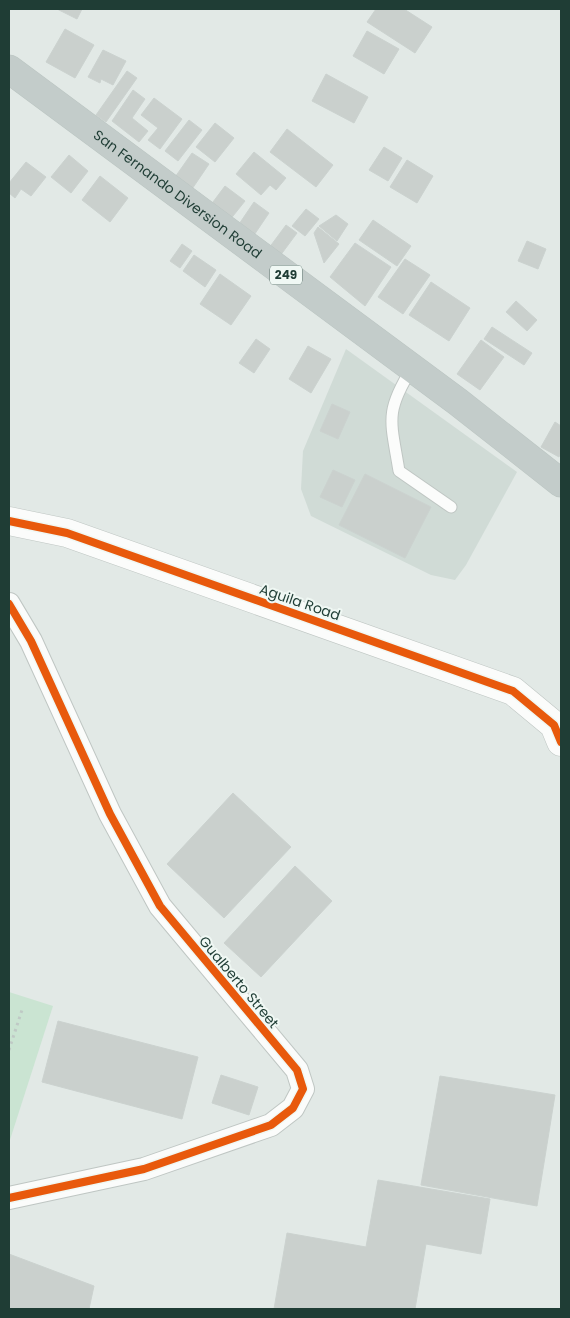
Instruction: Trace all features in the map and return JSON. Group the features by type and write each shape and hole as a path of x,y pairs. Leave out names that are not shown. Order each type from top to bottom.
{"highway":[{"name":"San Fernando Diversion Road","path":"9,69 412,368 561,483"}],"street":[{"name":"Aguila Road","path":"9,521 67,533 513,690 554,725 561,742"},
{"name":"Gualberto Street","path":"9,604 31,641 110,814 160,906 297,1070 303,1089 293,1108 271,1126 144,1170 9,1198"}],"lane":[{"path":"412,368 396,395 390,415 399,472 451,507"}],"path":[{"path":"9,1050 22,1010"}],"shaded area":[{"path":"346,349 517,472 466,565 455,580 431,575 311,516 301,489 303,451"}],"green space":[{"path":"9,992 53,1006 9,1143"}],"building":[{"path":"57,9 82,9 77,19"},
{"path":"376,9 404,9 432,27 415,53 367,22"},
{"path":"65,29 94,45 75,78 46,62"},
{"path":"367,31 399,49 384,74 353,56"},
{"path":"103,50 126,61 113,85 101,79 100,83 88,77"},
{"path":"127,71 137,78 106,122 96,115"},
{"path":"326,74 368,97 354,123 312,101"},
{"path":"133,90 145,99 132,118 148,131 139,142 112,121"},
{"path":"154,98 182,119 160,149 148,140 158,128 141,115"},
{"path":"189,120 202,130 178,161 165,151"},
{"path":"215,123 234,138 215,162 196,147"},
{"path":"287,129 333,165 316,187 270,152"},
{"path":"384,147 402,158 388,181 369,170"},
{"path":"254,152 286,178 276,190 270,185 261,195 236,174"},
{"path":"192,153 209,164 190,192 173,180"},
{"path":"69,155 88,171 71,193 51,177"},
{"path":"407,160 433,176 417,203 390,187"},
{"path":"26,162 46,177 31,196 21,189 15,198 9,193 9,183"},
{"path":"100,176 128,198 110,222 82,200"},
{"path":"225,186 245,201 229,221 210,206"},
{"path":"254,202 269,213 248,244 233,233"},
{"path":"306,209 319,219 305,236 292,226"},
{"path":"336,215 348,224 337,241 319,226"},
{"path":"373,220 411,246 397,266 359,240"},
{"path":"286,225 297,233 277,260 266,252"},
{"path":"318,227 339,244 324,263 314,233"},
{"path":"527,241 546,249 538,269 518,261"},
{"path":"355,243 391,267 365,306 330,277"},
{"path":"182,244 192,251 180,268 170,261"},
{"path":"194,255 216,270 205,287 183,271"},
{"path":"405,259 430,275 403,314 378,297"},
{"path":"220,274 251,296 231,325 200,304"},
{"path":"431,282 470,308 449,341 409,315"},
{"path":"516,301 537,320 527,331 506,312"},
{"path":"492,327 532,353 524,365 484,339"},
{"path":"256,339 270,349 254,373 239,363"},
{"path":"481,340 504,357 480,390 457,374"},
{"path":"308,346 331,359 311,393 289,379"},
{"path":"332,404 350,412 338,439 320,431"},
{"path":"555,422 561,426 561,452 559,457 541,447"},
{"path":"333,470 355,480 342,507 320,497"},
{"path":"365,474 431,507 405,558 339,525"},
{"path":"233,793 291,847 224,918 167,864"},
{"path":"295,866 332,901 261,977 224,943"},
{"path":"58,1021 198,1057 182,1119 42,1082"},
{"path":"221,1075 258,1087 249,1115 212,1103"},
{"path":"440,1076 555,1095 537,1206 421,1185"},
{"path":"378,1180 490,1199 481,1254 426,1244 415,1309 274,1309 287,1233 366,1247"},
{"path":"9,1254 94,1286 89,1309 9,1309"}],"cycle path":[{"path":"9,521 67,533 513,691 554,725 561,742"},
{"path":"9,604 31,641 110,814 160,906 297,1070 303,1089 293,1108 271,1125 144,1169 9,1198"}]}
